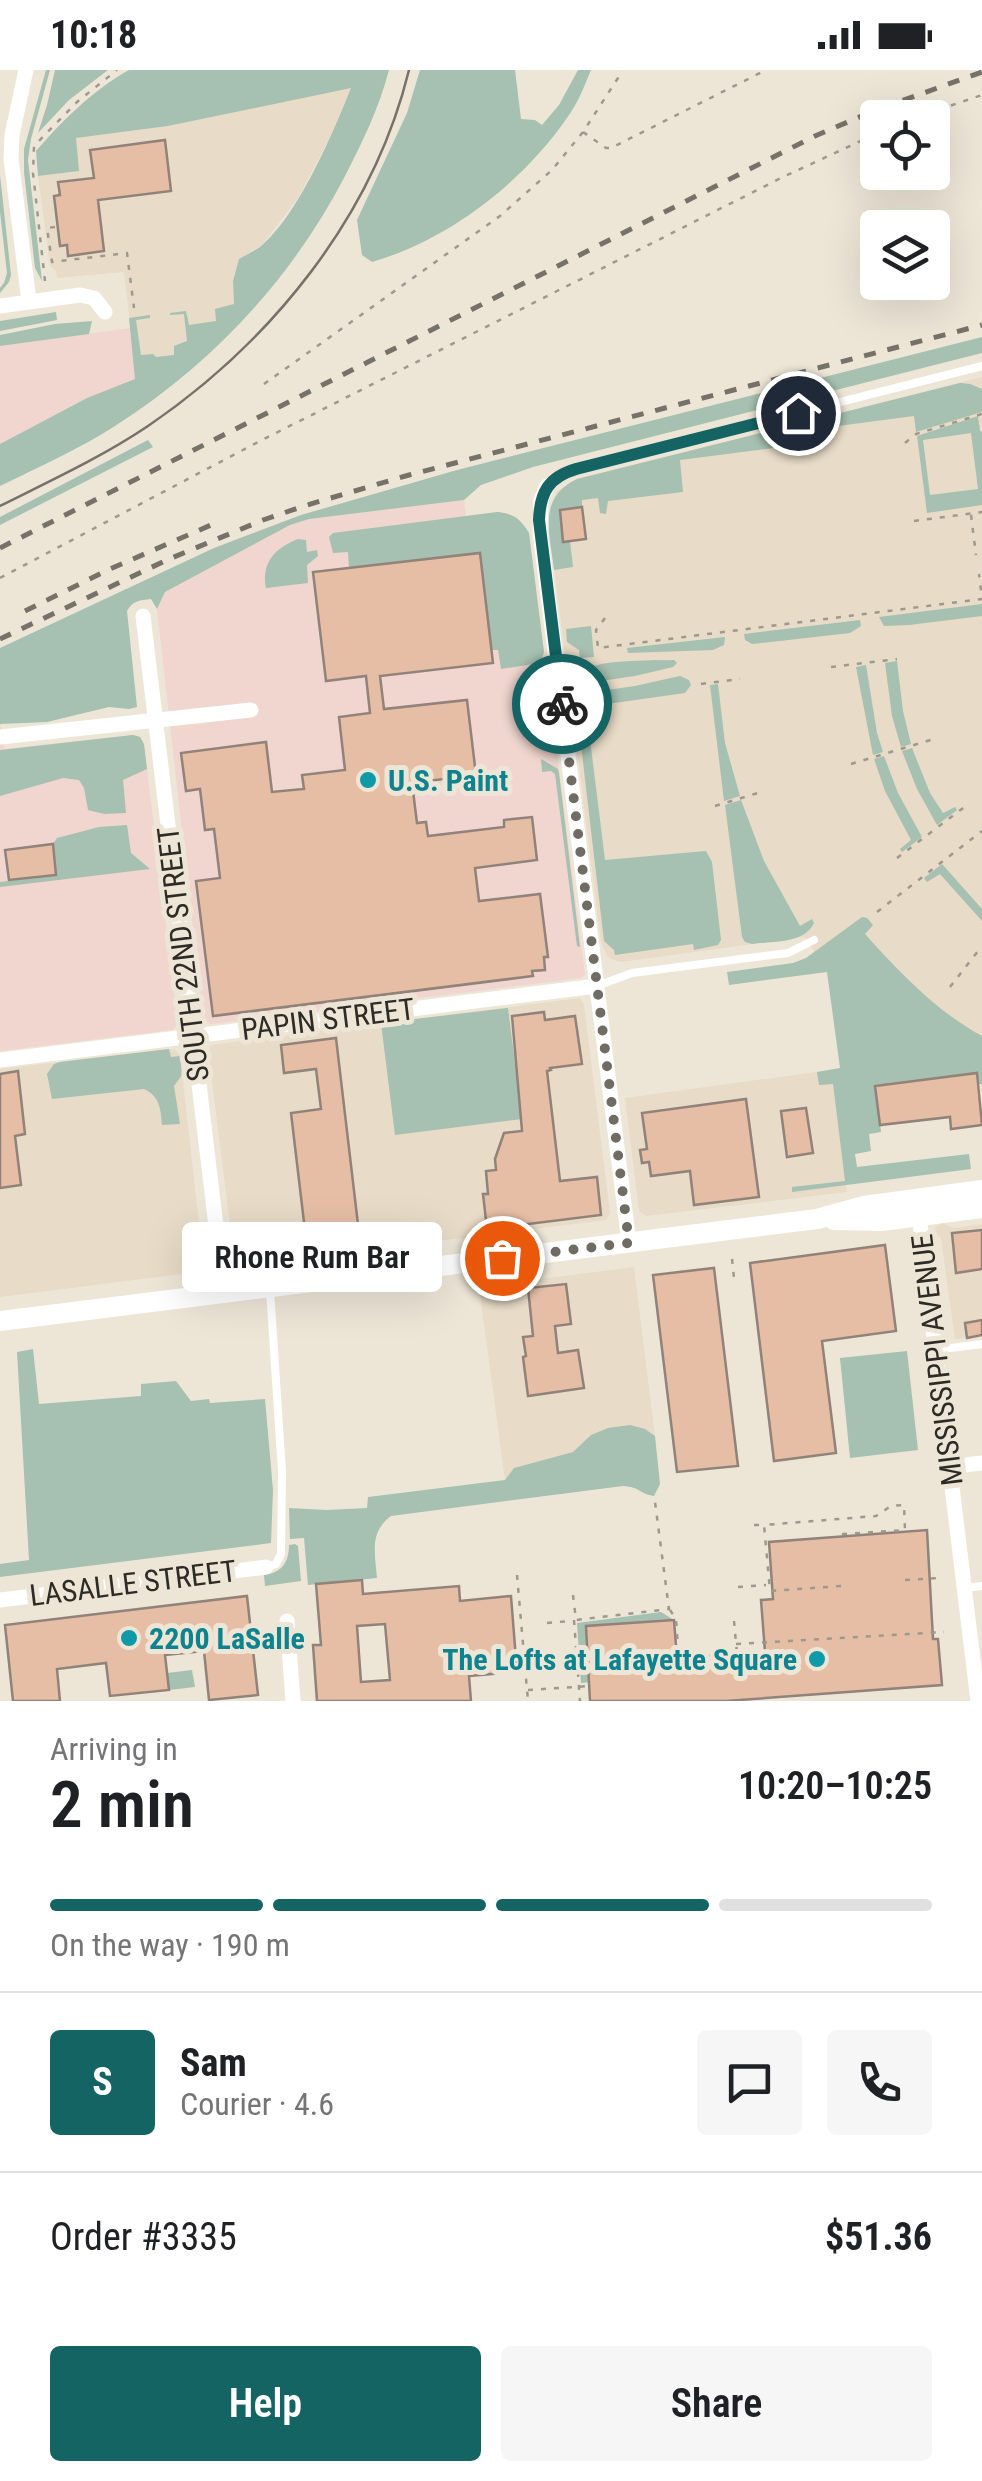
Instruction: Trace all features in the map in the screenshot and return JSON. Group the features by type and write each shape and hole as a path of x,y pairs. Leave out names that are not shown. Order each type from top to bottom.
{"main road":[{"path":"918,1207 982,1190"},
{"path":"0,1321 817,1220 864,1206 982,1208"}],"street":[{"path":"26,70 12,135 11,159 28,301"},
{"path":"0,306 88,296 105,312"},
{"path":"547,486 540,500 539,520 629,1243"},
{"name":"SOUTH 22ND STREET","path":"143,616 224,1293"},
{"path":"0,737 251,710"},
{"name":"PAPIN STREET","path":"0,1060 597,986"},
{"name":"MISSISSIPPI AVENUE","path":"918,1207 978,1701"},
{"path":"950,1467 982,1463"},
{"name":"LASALLE STREET","path":"0,1600 266,1567"},
{"path":"287,1620 293,1701"}],"lane":[{"path":"547,486 563,473 576,469 982,366"},
{"path":"597,986 632,973 788,953 814,940"},
{"path":"266,1567 276,1564 281,1554 282,1497 270,1287"},
{"path":"936,1350 982,1344"},
{"path":"965,1588 982,1586"}],"path":[{"path":"45,283 33,173 34,146 117,70"},
{"path":"264,384 500,216 552,170 583,132 621,70"},
{"path":"583,132 611,148 766,70"},
{"path":"950,106 982,95"},
{"path":"0,578 260,441 860,141"},
{"path":"55,227 47,228 52,262 127,253 134,308"},
{"path":"905,443 916,434 982,414"},
{"path":"914,520 982,512"},
{"path":"971,513 976,554"},
{"path":"605,618 596,630 598,648 982,599 978,574"},
{"path":"832,668 896,659"},
{"path":"701,684 740,679"},
{"path":"851,764 934,739"},
{"path":"715,806 761,792"},
{"path":"897,858 966,806"},
{"path":"877,912 982,831"},
{"path":"950,987 982,946"},
{"path":"732,1260 734,1278"},
{"path":"655,1502 670,1609 676,1619 679,1662"},
{"path":"754,1525 764,1525 842,1518 876,1516 891,1506 904,1505 905,1530 843,1535 842,1518"},
{"path":"764,1525 770,1591 841,1586"},
{"path":"517,1575 528,1701"},
{"path":"905,1580 938,1578"},
{"path":"738,1588 769,1585"},
{"path":"573,1595 580,1701"},
{"path":"547,1623 670,1609"},
{"path":"734,1621 737,1654"},
{"path":"736,1644 944,1632"},
{"path":"527,1690 590,1686"}],"shaded area":[{"path":"352,87 298,198 262,245 239,259 233,281 234,304 239,309 138,393 124,272 57,278 50,266 38,176 78,171 75,138 168,126"},
{"path":"130,328 136,379 87,398 0,444 0,346"},
{"path":"982,377 982,1065 829,972 804,937 613,960 601,942 549,528 550,508 557,491 577,479"},
{"path":"464,500 466,516 507,513 518,518 529,533 585,975 206,1023 157,609 165,592 290,525 309,519"},
{"path":"0,722 4,749 133,735 144,744 178,1025 172,1030 0,1051"},
{"path":"580,998 610,1213 606,1220 238,1266 208,1050 211,1045"},
{"path":"167,1049 180,1055 204,1268 198,1272 0,1297 0,1069"},
{"path":"831,1070 847,1192 646,1216 639,1211 625,1098"},
{"path":"943,1223 953,1228 982,1224 982,1336 955,1339 941,1238 935,1233 935,1227"},
{"path":"634,1267 655,1436 645,1429 591,1435 573,1452 514,1468 505,1480 479,1287"}],"green space":[{"path":"46,70 50,70 28,160 42,281 35,268 24,149"},
{"path":"55,70 108,70 69,100 38,133 47,105"},
{"path":"129,70 389,70 364,137 324,213 275,284 247,316 217,347 151,402 87,442 0,486 0,444 87,398 135,379 129,318 150,315 136,320 141,355 174,355 174,346 187,341 184,314 170,313 186,311 189,325 216,321 215,309 234,304 233,281 239,259 260,247 288,215 313,173 351,88 168,126 76,138 79,171 38,176 36,151 79,106"},
{"path":"420,70 515,70 521,119 542,125 559,105 578,70 591,70 567,118 506,186 455,224 372,262 362,255 357,220 407,113"},
{"path":"0,175 11,275 0,293 7,273"},
{"path":"56,312 57,320 0,331 0,321"},
{"path":"92,321 89,334 0,346 0,335"},
{"path":"982,337 982,353 533,467 481,485 464,500 309,519 290,525 165,592 157,609 151,599 129,608 137,707 109,707 47,722 0,724 0,648 214,548 301,515 457,470"},
{"path":"960,383 982,389 982,412 916,432 914,416 785,433 785,445 781,447 680,460 683,492 608,501 606,514 600,513 598,498 582,500 582,507 560,510 563,541 570,541 573,567 554,570 549,530 551,506 564,487 577,479"},
{"path":"978,416 982,432 982,505 927,513 917,436","holes":["971,433 978,489 930,495 923,440"]},
{"path":"148,440 153,447 0,525 0,517"},
{"path":"497,512 516,518 529,533 544,652 540,663 501,669 498,650 492,650 480,553 349,568 348,552 333,553 329,537 333,533"},
{"path":"298,539 306,540 307,552 317,550 318,556 307,565 308,583 266,588 266,571 272,557"},
{"path":"982,604 982,616 884,626 879,617"},
{"path":"860,620 861,626 850,633 752,644 744,634"},
{"path":"591,626 594,657 580,658 579,650 567,642 566,629"},
{"path":"725,637 724,645 713,650 628,653 627,648"},
{"path":"897,661 911,744 901,747 892,716 885,663"},
{"path":"609,663 677,663 673,667 635,676 587,683 579,674"},
{"path":"866,665 883,752 873,755 856,667"},
{"path":"680,676 691,685 685,693 586,707 605,860 706,851 712,862 721,940 718,945 694,950 693,944 615,955 604,941 577,711 579,694"},
{"path":"718,684 725,743 740,796 724,801 710,685"},
{"path":"531,685 546,693 553,719 536,724"},
{"path":"133,735 144,744 147,769 123,780 126,813 88,810 79,780 63,778 0,796 0,750"},
{"path":"912,748 930,793 943,813 955,807 957,810 937,825 902,751"},
{"path":"884,756 898,793 922,837 902,852 900,849 911,840 885,791 874,759"},
{"path":"541,759 559,773 580,947 555,774 542,772"},
{"path":"741,800 764,861 800,926 812,919 814,923 796,938 752,944 742,937 725,805"},
{"path":"127,825 131,853 150,869 0,887 0,882 56,875 53,844 57,838 99,827"},
{"path":"942,864 982,909 982,921 940,874 927,882 924,878"},
{"path":"862,917 873,925 865,934 905,977 949,1015 982,1036 982,1086 977,1073 876,1087 881,1132 869,1134 871,1151 855,1154 857,1167 969,1154 971,1169 792,1192 792,1187 845,1181 833,1084 819,1085 817,1072 840,1068 827,972 729,985 727,972 806,958"},
{"path":"508,1008 522,1119 395,1135 381,1023"},
{"path":"169,1049 171,1057 180,1056 182,1075 174,1086 180,1124 162,1125 156,1100 144,1089 52,1099 47,1074 54,1064"},
{"path":"33,1349 39,1404 141,1396 141,1384 176,1381 191,1401 265,1399 273,1490 271,1543 0,1577 0,1564 29,1560 17,1352"},
{"path":"907,1351 918,1450 850,1458 840,1358"},
{"path":"630,1425 655,1436 660,1484 654,1496 623,1486 391,1516 376,1536 377,1578 308,1585 304,1538 290,1539 289,1508 367,1508 368,1497 505,1480 514,1468 573,1452 591,1435"},
{"path":"295,1544 301,1581 265,1586 264,1575 280,1569 288,1557 289,1545"},
{"path":"661,1612 674,1620 586,1626 590,1682 581,1683 577,1623"},
{"path":"192,1670 195,1687 169,1690 167,1673"}],"building":[{"path":"165,140 171,191 98,200 104,251 68,256 67,245 60,246 54,196 60,195 58,182 94,178 90,150"},
{"path":"582,507 586,539 563,542 560,510"},
{"name":"U.S. Paint","path":"480,553 493,663 380,676 384,709 467,700 476,775 412,783 417,823 426,822 428,836 504,827 504,820 532,817 537,860 475,868 479,901 540,894 548,957 544,957 545,970 532,971 533,976 213,1016 196,881 220,878 214,829 205,830 200,789 186,791 181,753 266,742 272,792 304,789 302,775 345,770 339,717 370,713 366,676 326,681 313,572"},
{"path":"53,844 56,875 9,880 5,850"},
{"path":"544,1012 545,1020 575,1016 582,1064 547,1071 560,1181 597,1177 601,1215 487,1229 483,1194 488,1194 486,1171 496,1170 495,1159 504,1133 522,1131 512,1016"},
{"path":"336,1038 359,1233 306,1239 291,1113 321,1109 316,1069 284,1073 281,1045"},
{"path":"18,1071 25,1134 15,1136 21,1185 0,1188 0,1074"},
{"path":"977,1073 982,1125 951,1129 950,1117 880,1125 875,1086"},
{"path":"746,1099 759,1197 694,1205 690,1171 651,1176 649,1162 642,1163 640,1150 647,1149 642,1113"},
{"path":"806,1108 813,1153 787,1157 781,1111"},
{"path":"982,1230 982,1269 956,1273 952,1233"},
{"path":"885,1245 896,1331 822,1341 836,1453 774,1461 750,1263"},
{"path":"714,1268 738,1466 677,1472 653,1275"},
{"path":"566,1284 571,1324 555,1326 558,1353 578,1350 584,1388 528,1396 523,1337 533,1336 528,1288"},
{"path":"982,1320 982,1335 967,1338 965,1323"},
{"path":"927,1530 933,1639 938,1639 942,1685 726,1701 590,1701 586,1626 674,1620 677,1658 765,1652 761,1600 773,1599 769,1542"},
{"path":"362,1580 363,1594 459,1586 460,1601 511,1596 517,1672 469,1676 471,1701 317,1701 313,1645 321,1645 316,1584","holes":["385,1624 390,1680 361,1682 357,1626"]},
{"name":"2200 LaSalle","path":"247,1596 258,1695 209,1700 204,1651 165,1655 169,1690 110,1696 106,1663 57,1669 60,1701 13,1701 5,1625"}],"tram line":[{"path":"0,506 148,426 236,356 275,315 311,272 370,176 409,70"}],"railway":[{"path":"0,548 815,136 982,72"},
{"path":"0,639 169,559 307,505 982,325"},
{"path":"25,611 211,525"}],"way so far":[{"path":"502,1258 629,1243 562,704"}],"place":[{"name":"U.S. Paint","path":"368,780"},
{"name":"Rhone Rum Bar","path":"502,1258"},
{"name":"2200 LaSalle","path":"129,1638"},
{"name":"The Lofts at Lafayette Square","path":"817,1659"}],"route":[{"path":"562,704 539,520 540,500 547,486 563,473 576,469 798,413"}]}
